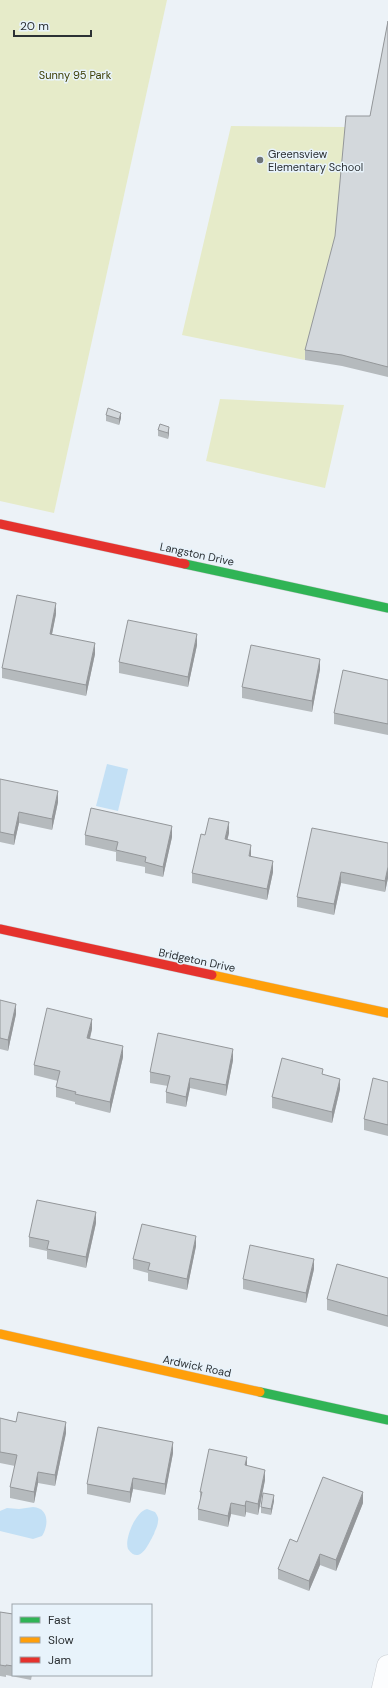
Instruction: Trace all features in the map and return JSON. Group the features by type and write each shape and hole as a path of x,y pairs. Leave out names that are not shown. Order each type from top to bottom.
{"street":[{"name":"Langston Drive","path":"0,524 388,608"},
{"name":"Bridgeton Drive","path":"0,929 388,1013"},
{"name":"Ardwick Road","path":"0,1334 388,1420"},
{"path":"383,1688 388,1666"}],"green space":[{"name":"Sunny 95 Park","path":"0,0 167,0 54,513 0,501"},
{"path":"231,126 346,127 335,247 305,360 182,335"},
{"path":"220,399 344,405 325,488 206,461"}],"water":[{"path":"107,764 128,769 118,811 96,806"},
{"path":"33,1507 42,1510 45,1514 46,1527 42,1536 33,1539 0,1531 0,1511 7,1508 19,1509"},
{"path":"147,1509 155,1512 158,1518 158,1525 144,1551 136,1555 132,1554 128,1549 127,1544 129,1532 135,1520 143,1511"}],"building":[{"path":"388,21 388,367 342,355 305,350 335,236 346,116 370,116"},
{"path":"108,408 121,413 119,419 106,415"},
{"path":"160,424 169,427 168,433 158,430"},
{"path":"17,595 56,603 50,634 95,643 86,685 2,668"},
{"path":"128,620 197,634 188,677 119,662"},
{"path":"251,645 320,659 312,701 242,687"},
{"path":"343,670 388,680 388,724 334,713"},
{"path":"0,779 58,791 52,819 19,812 14,835 0,832"},
{"path":"91,808 172,826 163,867 145,862 146,857 116,850 118,842 85,835"},
{"path":"209,818 229,822 225,839 251,845 249,856 273,861 267,889 192,873 201,834 205,835"},
{"path":"312,828 388,843 388,867 385,881 341,872 334,904 297,897"},
{"path":"0,1000 16,1004 8,1040 0,1038"},
{"path":"47,1008 92,1019 87,1038 123,1046 110,1102 75,1094 76,1092 56,1087 60,1071 34,1065"},
{"path":"158,1033 233,1049 226,1085 190,1078 186,1097 166,1092 170,1076 150,1072"},
{"path":"282,1058 323,1069 322,1074 340,1079 332,1112 272,1097"},
{"path":"373,1078 388,1082 388,1125 364,1119"},
{"path":"37,1200 96,1212 86,1257 47,1249 49,1241 29,1237"},
{"path":"142,1224 196,1236 187,1279 148,1270 150,1263 133,1259"},
{"path":"250,1245 314,1259 306,1293 243,1279"},
{"path":"337,1264 388,1278 388,1316 327,1299"},
{"path":"18,1412 66,1422 55,1475 38,1472 34,1492 10,1487 17,1455 0,1452 0,1418 16,1422"},
{"path":"98,1427 173,1442 165,1484 133,1478 130,1492 87,1484"},
{"path":"209,1449 247,1457 245,1465 265,1470 258,1504 246,1501 245,1506 231,1503 228,1516 198,1509"},
{"path":"323,1477 363,1492 336,1560 320,1554 309,1581 278,1569 290,1539 297,1542"},
{"path":"263,1493 274,1495 271,1509 261,1507"},
{"path":"0,1612 12,1614 12,1666 0,1665"}],"traffic: fast":[{"path":"185,564 388,608"},
{"path":"260,1392 388,1420"}],"traffic: slow":[{"path":"212,975 388,1013"},
{"path":"0,1334 260,1392"}],"traffic: jam":[{"path":"0,524 185,564"},
{"path":"0,929 212,975"}],"place":[{"name":"Greensview Elementary School","path":"260,160"}]}
